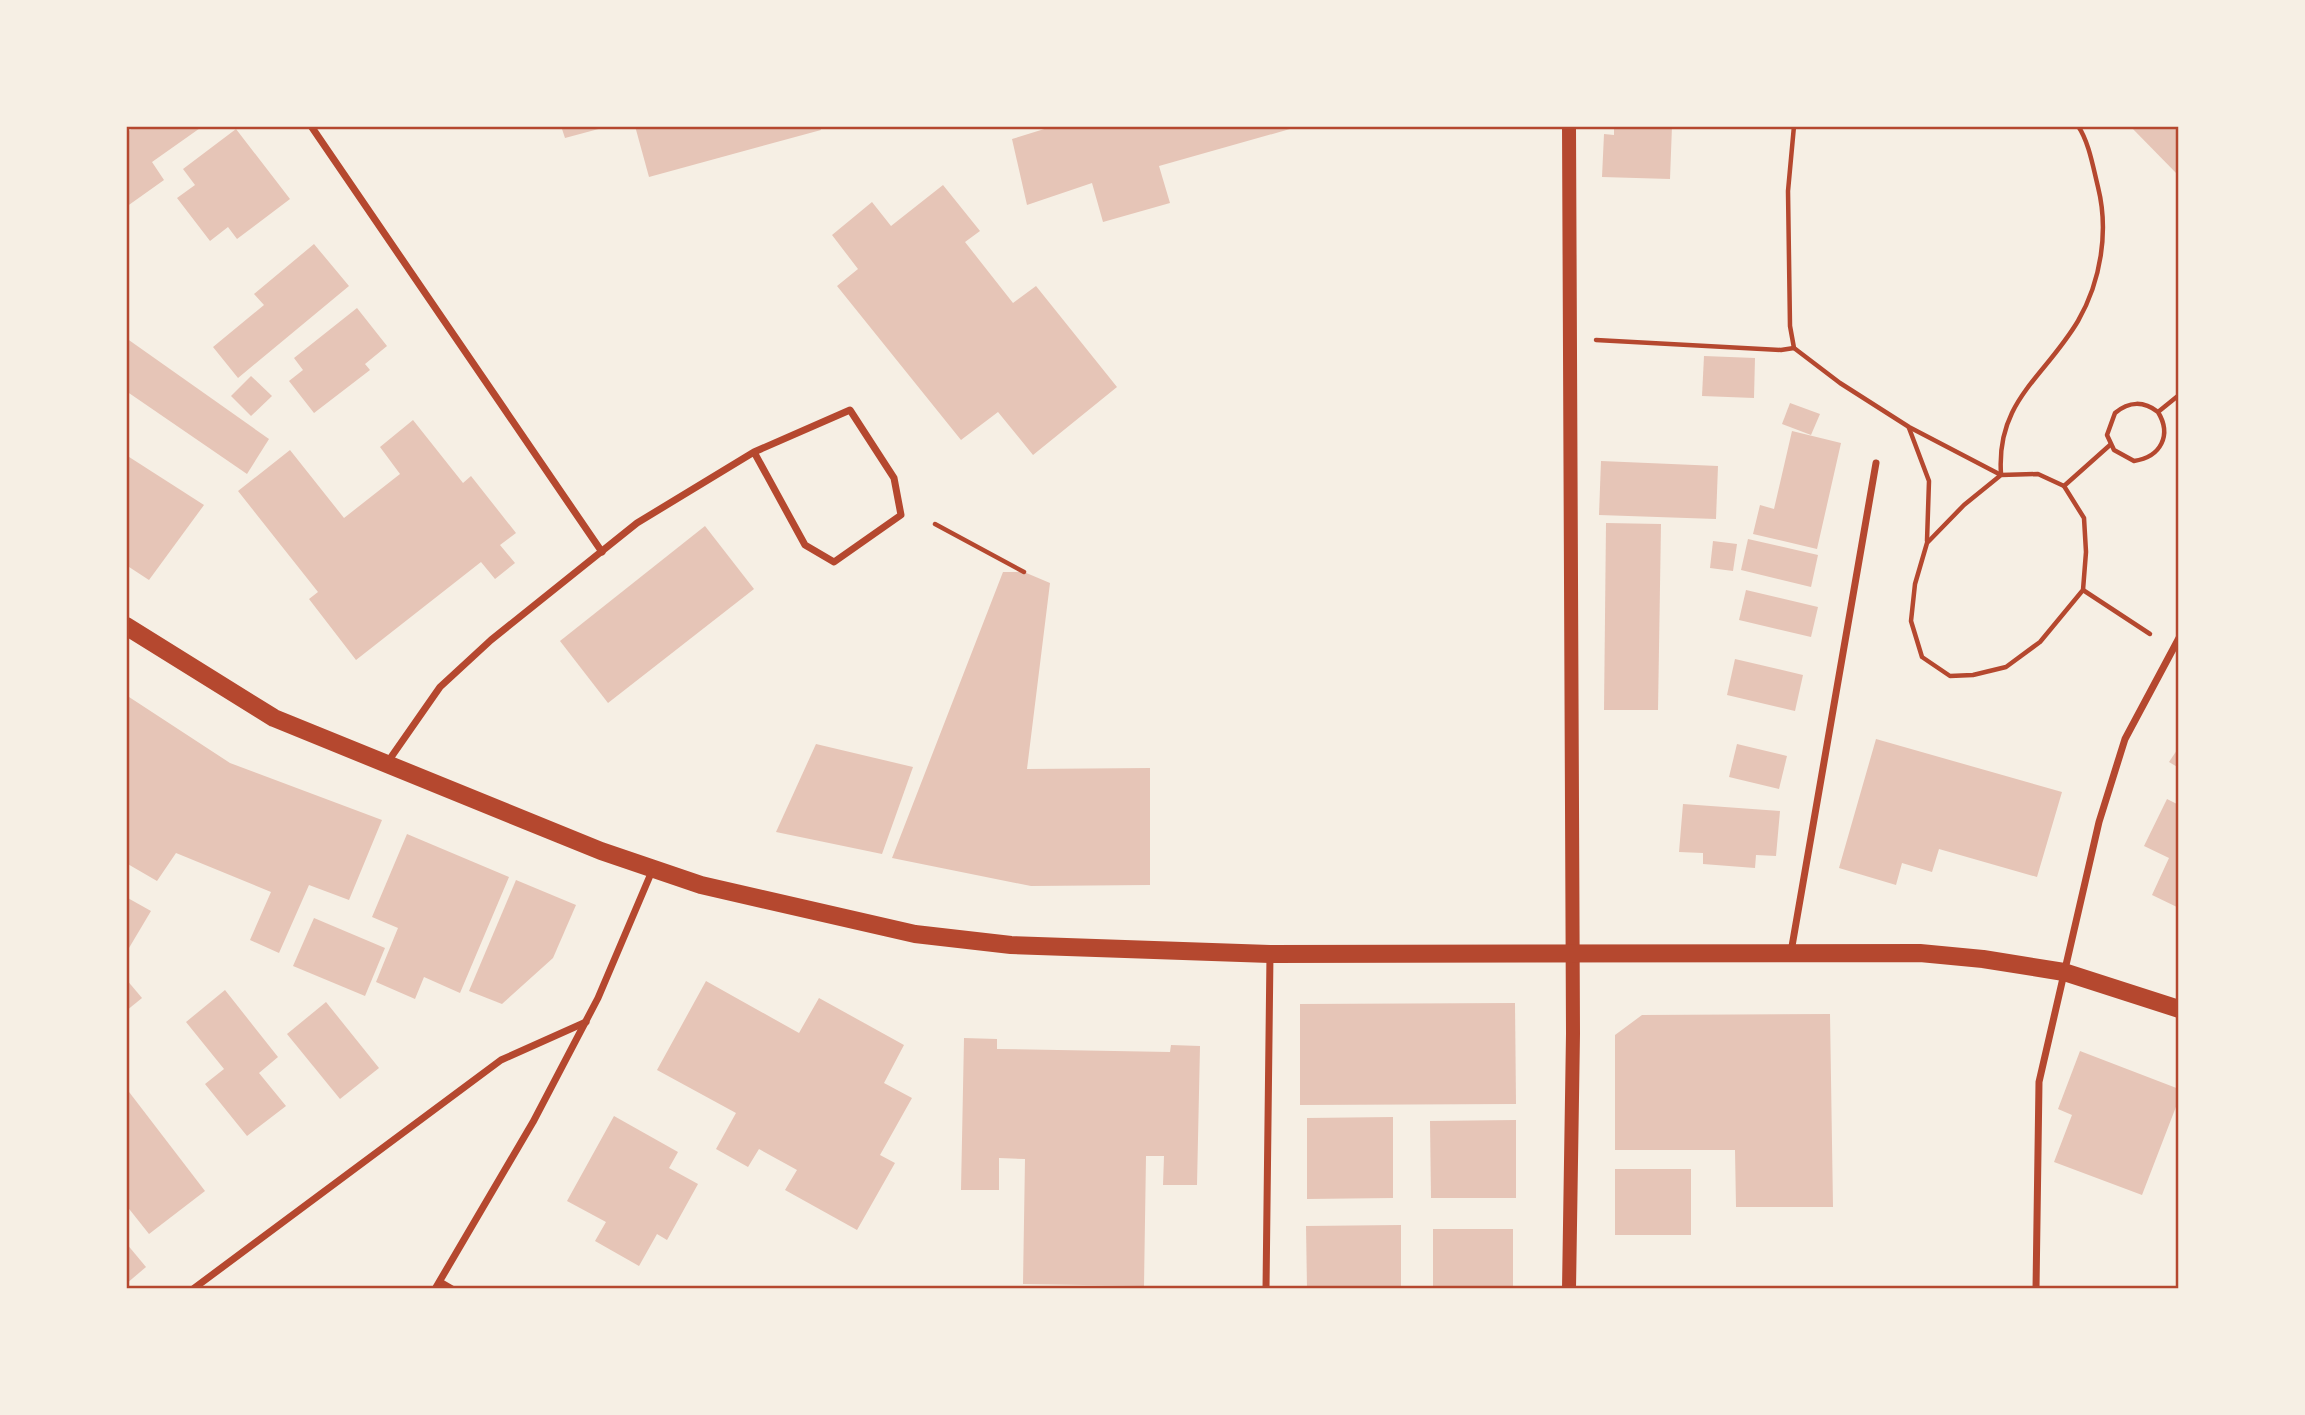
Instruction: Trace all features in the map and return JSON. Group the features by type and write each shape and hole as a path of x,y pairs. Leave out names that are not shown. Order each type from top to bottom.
{"main road":[{"path":"1569,126 1573,952 1569,1289"},
{"path":"126,626 274,718 652,871 701,886 915,934 1011,945 1270,954 1920,953 1983,959 2064,972 2179,1009"}],"street":[{"path":"311,126 602,552"},
{"path":"386,765 440,687 491,640 637,523 754,452 850,410 894,478 901,515 834,562 804,545 754,452"},
{"path":"1791,952 1877,463"},
{"path":"2035,1289 2039,1082 2099,822 2125,740 2179,638"},
{"path":"452,1289 438,1286 533,1122 586,1022 652,871"},
{"path":"1266,1289 1270,954"},
{"path":"193,1289 502,1060 586,1022"}],"path":[{"path":"1794,126 1788,191 1790,326 1794,348 1840,383 1909,427 2001,475 2038,474 2064,486 2084,518 2086,552 2083,590 2040,642 2006,667 1973,676 1950,676 1922,657 1911,621 1915,584 1927,543 1929,481 1909,427"},
{"path":"2001,475 1999,451 2006,419 2078,320 2099,266 2105,215 2091,160 2077,126"},
{"path":"1594,340 1781,350 1794,348"},
{"path":"2158,412 2179,395"},
{"path":"2144,403 2158,412 2165,431 2163,443 2157,452 2134,461 2122,457 2110,445 2108,427 2111,417 2122,406 2144,403"},
{"path":"2064,486 2110,445"},
{"path":"1927,543 1964,505 2001,475"},
{"path":"935,524 1024,572"},
{"path":"2083,590 2150,634"}],"building":[{"path":"134,126 203,126 152,162 164,180 126,207 126,134"},
{"path":"561,126 606,126 606,127 565,138"},
{"path":"635,126 820,126 821,130 649,177"},
{"path":"1054,126 1297,127 1159,166 1170,203 1103,222 1092,183 1027,205 1012,139"},
{"path":"1614,126 1672,126 1670,179 1602,177 1604,134 1614,135"},
{"path":"2130,126 2179,126 2179,176"},
{"path":"236,129 290,199 237,239 228,227 210,241 177,198 195,185 183,169"},
{"path":"943,185 980,231 965,242 1013,303 1036,286 1117,387 1033,455 998,412 961,440 837,286 858,269 832,235 872,202 891,226"},
{"path":"314,244 349,286 238,378 213,347 264,305 254,294"},
{"path":"357,308 387,346 365,364 370,370 314,413 289,381 303,370 294,358"},
{"path":"126,338 269,439 247,474 126,391"},
{"path":"1704,356 1755,358 1754,398 1702,396"},
{"path":"251,376 272,396 251,416 231,396"},
{"path":"1790,403 1820,414 1811,435 1782,424"},
{"path":"413,420 463,483 471,476 516,533 500,545 515,563 495,579 481,562 356,660 309,599 318,592 238,491 290,450 344,518 400,474 380,447"},
{"path":"1792,431 1841,443 1817,549 1753,534 1760,505 1774,509"},
{"path":"126,455 204,505 149,580 126,565"},
{"path":"1601,461 1718,466 1716,519 1599,515"},
{"path":"1606,523 1661,524 1658,710 1604,710"},
{"path":"705,526 754,589 608,703 560,641"},
{"path":"1748,539 1818,555 1811,587 1741,570"},
{"path":"1713,541 1737,544 1733,571 1710,568"},
{"path":"1003,572 1024,572 1050,583 1027,769 1150,768 1150,885 1031,886 892,858"},
{"path":"1746,590 1818,607 1811,637 1739,620"},
{"path":"1735,659 1803,675 1795,711 1727,695"},
{"path":"126,695 230,763 382,820 349,900 309,885 279,953 250,940 271,892 176,853 157,881 126,863"},
{"path":"1876,739 2062,792 2037,877 1939,849 1932,872 1902,863 1896,885 1839,868"},
{"path":"816,744 913,767 882,854 776,832"},
{"path":"1737,744 1787,756 1779,789 1729,777"},
{"path":"2179,747 2179,768 2169,762"},
{"path":"2167,799 2179,805 2179,908 2152,895 2169,858 2144,846"},
{"path":"1683,804 1780,811 1776,856 1756,855 1755,868 1703,864 1703,853 1679,852"},
{"path":"407,834 509,877 460,993 424,977 415,999 376,982 398,928 372,917"},
{"path":"516,880 576,905 553,958 502,1004 469,991"},
{"path":"126,897 151,911 126,953"},
{"path":"314,918 385,948 365,996 293,966"},
{"path":"126,979 142,998 126,1011"},
{"path":"706,981 799,1033 819,998 904,1045 884,1083 912,1098 880,1155 895,1163 857,1230 785,1190 797,1170 759,1149 748,1167 716,1149 736,1113 657,1070"},
{"path":"225,990 278,1057 259,1073 286,1106 247,1136 205,1084 224,1069 186,1022"},
{"path":"326,1002 379,1068 340,1099 287,1034"},
{"path":"1515,1003 1516,1104 1300,1105 1300,1004"},
{"path":"1830,1014 1833,1207 1736,1207 1735,1150 1615,1150 1615,1035 1642,1015"},
{"path":"964,1038 997,1039 997,1049 1170,1052 1171,1045 1200,1046 1197,1185 1163,1185 1164,1156 1146,1156 1144,1286 1023,1284 1025,1159 999,1158 999,1190 961,1190"},
{"path":"2080,1051 2179,1089 2179,1099 2142,1195 2054,1162 2072,1115 2058,1109"},
{"path":"126,1088 205,1191 149,1234 126,1205"},
{"path":"614,1116 678,1152 669,1168 698,1184 667,1240 657,1234 639,1266 595,1241 606,1222 567,1201"},
{"path":"1393,1117 1393,1198 1307,1199 1307,1118"},
{"path":"1516,1120 1516,1198 1431,1198 1430,1121"},
{"path":"1615,1169 1691,1169 1691,1235 1615,1235"},
{"path":"1401,1225 1401,1289 1307,1289 1306,1226"},
{"path":"1433,1229 1513,1229 1513,1289 1433,1289"},
{"path":"126,1243 146,1267 126,1284"}]}
